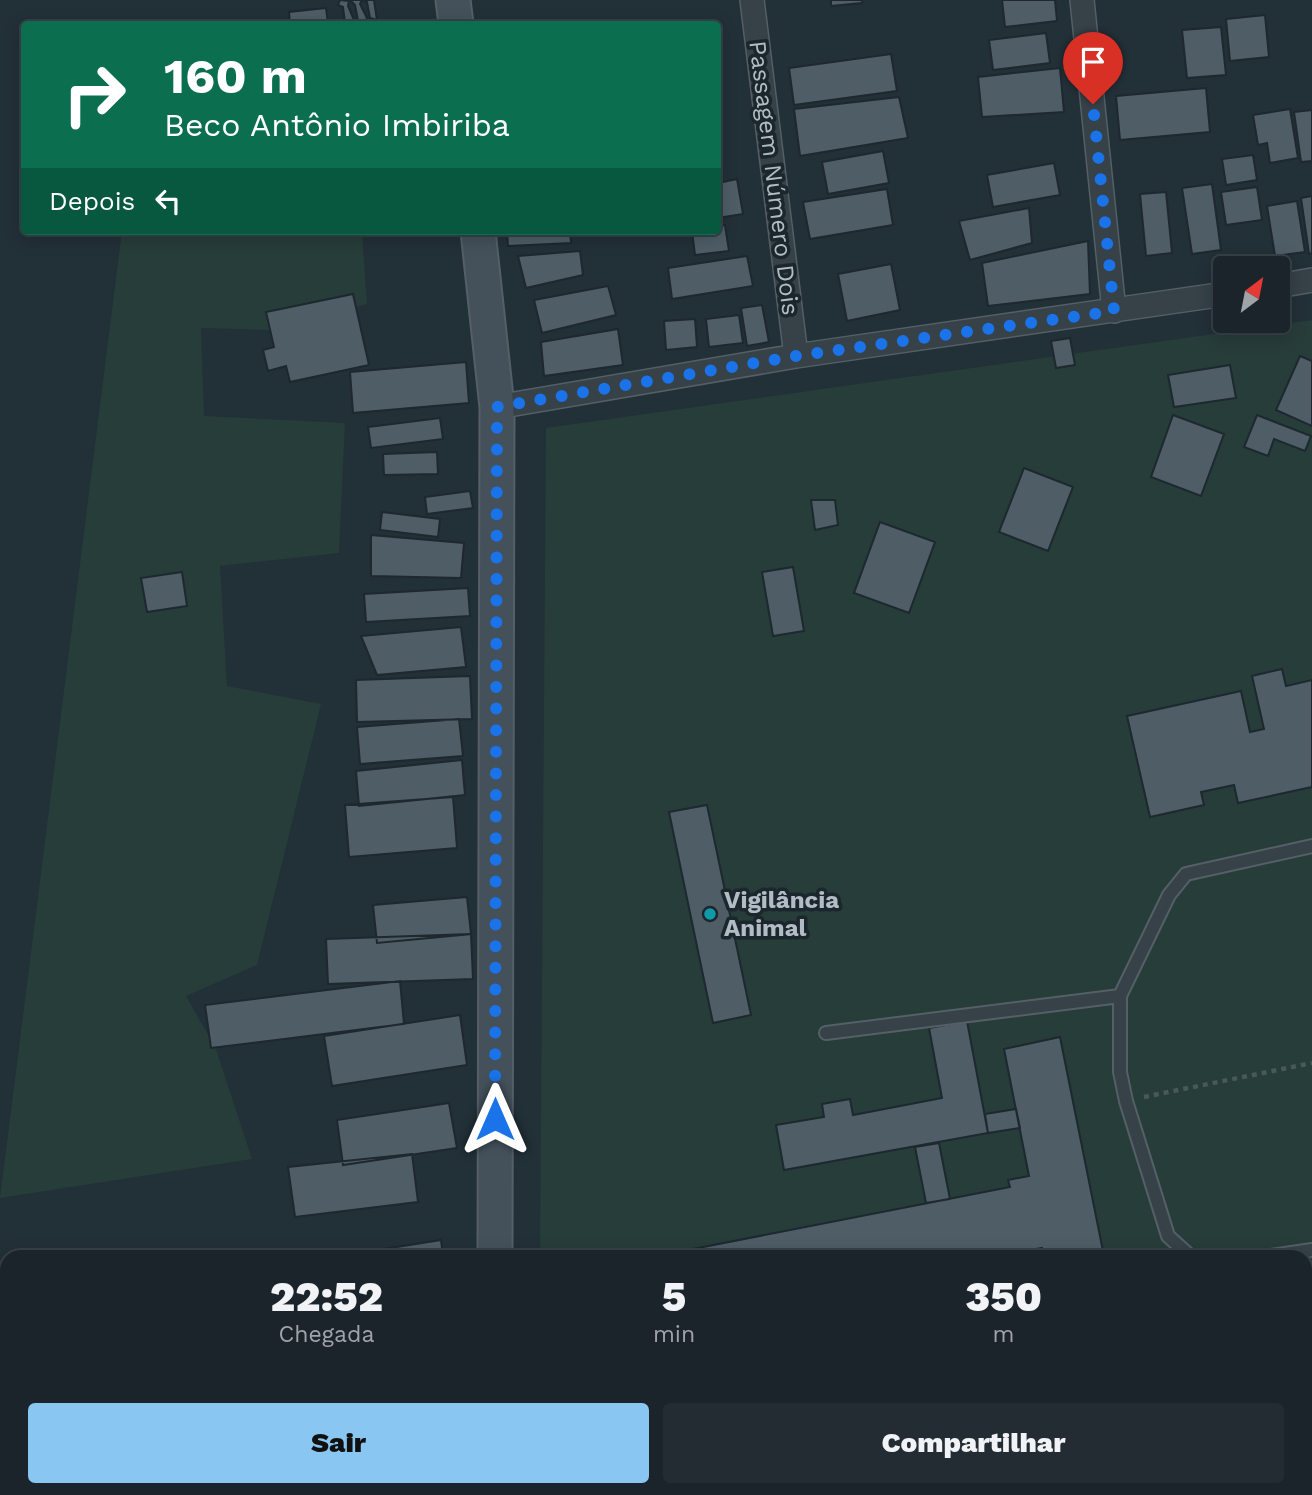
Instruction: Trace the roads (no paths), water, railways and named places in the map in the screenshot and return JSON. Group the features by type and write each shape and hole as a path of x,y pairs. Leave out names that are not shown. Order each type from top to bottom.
{"street":[{"path":"453,0 456,21"},
{"name":"Passagem Número Dois","path":"752,0 796,356"},
{"path":"1082,0 1114,311"},
{"path":"478,235 497,407 495,1250"},
{"path":"1290,284 1312,280"},
{"path":"497,407 796,356 1213,296"}],"lane":[{"path":"1183,1250 1168,1237 1126,1101 1120,1072 1120,996 1169,895 1186,874 1312,846"},
{"path":"826,1033 1120,996"}],"place":[{"name":"Vigilância Animal","path":"710,914"}]}
